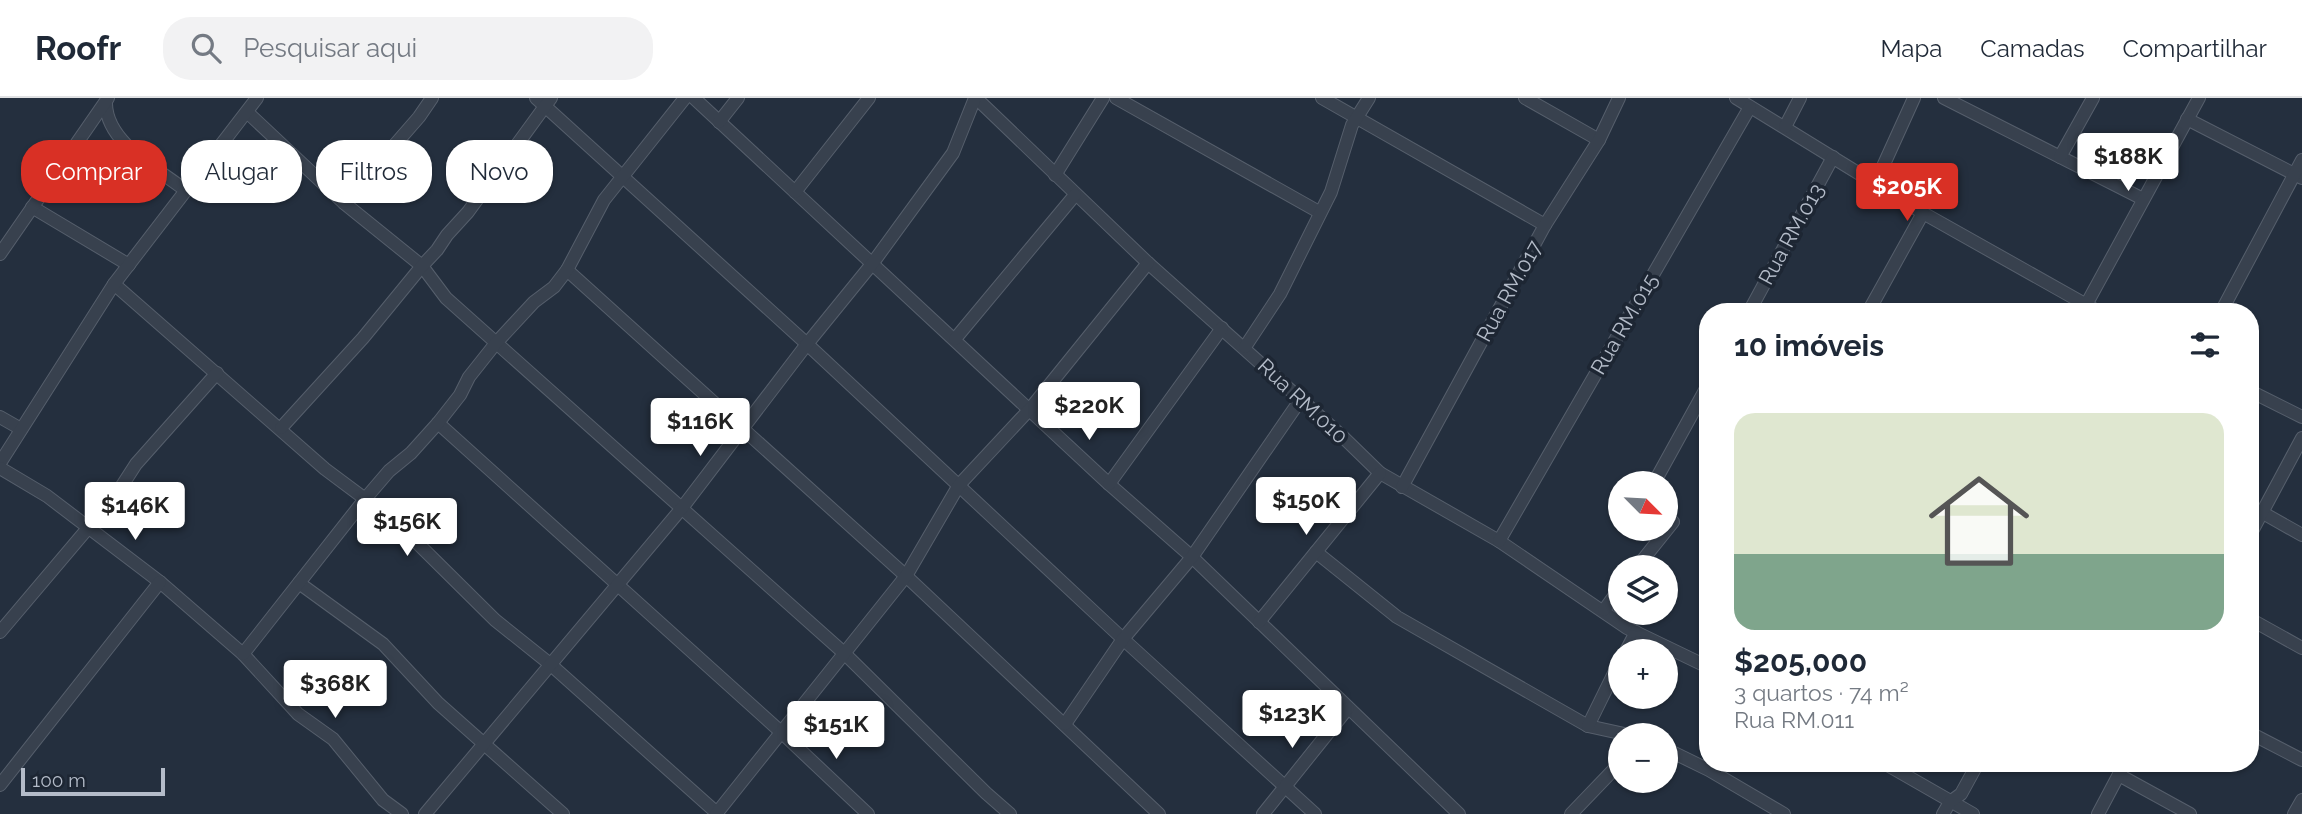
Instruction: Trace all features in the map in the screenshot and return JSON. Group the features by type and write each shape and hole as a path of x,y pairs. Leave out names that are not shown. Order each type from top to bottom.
{"street":[{"path":"225,140 257,98"},
{"path":"399,140 432,98"},
{"path":"243,654 365,499 438,423 496,343 534,302 554,287 567,270 596,212 684,98"},
{"path":"694,98 1109,484 1192,557 1459,814"},
{"path":"719,122 738,98"},
{"path":"795,192 869,98"},
{"path":"425,814 618,587 872,264 953,153 975,98"},
{"name":"Rua RM.010","path":"975,98 1148,263 1245,347 1380,473 1499,541 1636,632 1699,663"},
{"path":"1055,175 1103,98"},
{"path":"1116,98 1320,212"},
{"path":"1322,98 1545,225"},
{"path":"1245,347 1280,294 1331,192 1348,134 1369,98"},
{"path":"1525,98 1599,140"},
{"name":"Rua RM.017","path":"1402,487 1545,225 1599,140 1619,98"},
{"path":"1735,98 1923,213 2084,303"},
{"path":"1784,127 1800,98"},
{"path":"1875,184 1914,98"},
{"path":"1944,98 2143,199"},
{"path":"2060,157 2093,98"},
{"path":"2087,303 2199,98"},
{"path":"281,428 363,338 468,212 544,100 622,177 807,344 1315,814"},
{"path":"107,101 106,117 111,128 130,149 181,187"},
{"path":"0,254 107,101"},
{"name":"Rua RM.015","path":"1499,541 1750,107"},
{"path":"247,112 316,177"},
{"path":"2187,119 2298,176"},
{"name":"Rua RM.013","path":"1753,303 1833,157"},
{"path":"2226,303 2298,176 2302,160"},
{"path":"181,195 114,284 0,466 47,496 160,582 243,654 298,714 333,739 383,800 402,814"},
{"path":"955,339 1075,195"},
{"path":"344,203 422,266 446,298 844,653 1010,814"},
{"path":"32,207 129,265"},
{"path":"1873,303 1923,213"},
{"path":"114,284 325,469 396,522 495,620 551,664 717,814 906,576 959,485 1030,409 1148,263"},
{"path":"567,270 906,576 1159,814"},
{"path":"1109,484 1222,328"},
{"path":"0,632 87,526 116,495 136,464 217,373"},
{"path":"2259,396 2302,417"},
{"path":"1065,724 1123,639 1192,557 1301,399"},
{"path":"1661,471 1699,401"},
{"path":"0,417 21,429"},
{"path":"438,423 781,732 867,814"},
{"path":"2259,520 2302,438"},
{"path":"1259,622 1380,473"},
{"path":"2263,513 2302,535"},
{"path":"1646,555 1657,541"},
{"path":"1316,552 1397,617 1588,726 1608,730"},
{"path":"0,785 160,582"},
{"path":"299,583 383,644 438,703 563,814"},
{"path":"1604,610 1608,604"},
{"path":"2259,624 2302,648"},
{"path":"1632,639 1636,632"},
{"path":"1588,726 1608,686"},
{"path":"1263,814 1348,708"},
{"path":"2259,738 2302,760"},
{"path":"1678,755 1699,765"},
{"path":"1712,772 1784,814"},
{"path":"1897,772 1947,808 1973,814"},
{"path":"1947,808 1961,794 1973,772"},
{"path":"2098,814 2120,772"},
{"path":"2127,772 2190,814"},
{"path":"1577,813 1608,777"},
{"path":"2294,814 2302,800"}]}
